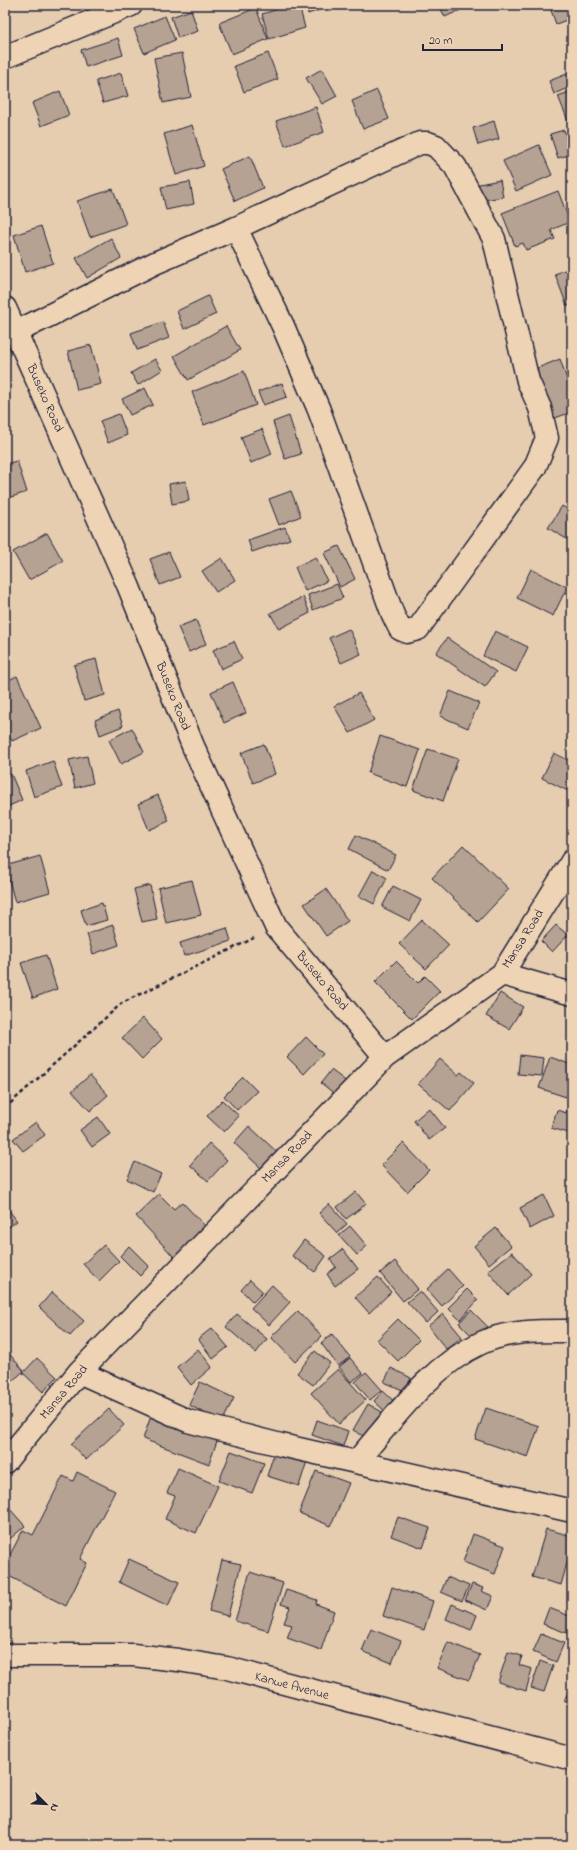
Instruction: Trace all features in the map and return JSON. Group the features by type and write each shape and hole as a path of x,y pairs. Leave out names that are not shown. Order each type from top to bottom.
{"street":[{"path":"5,57 131,5"},
{"path":"16,332 155,263 236,228 420,143 428,143 441,151 455,166 494,240 528,381 540,408 547,438 535,467 418,629 408,632 400,629 392,615 319,410 283,326 236,228"},
{"name":"Buseko Road","path":"5,308 128,585 193,746 276,927 385,1056"},
{"name":"Mansa Road","path":"5,1462 79,1372 385,1056 502,974 572,861"},
{"path":"502,974 572,994"},
{"path":"356,1462 421,1388 452,1359 482,1342 508,1335 540,1331 572,1331"},
{"path":"79,1372 188,1421 281,1445 572,1511"},
{"name":"Kanwe Avenue","path":"5,1655 133,1655 178,1660 226,1668 572,1759"}],"path":[{"path":"5,1108 122,1004 276,927"}],"building":[{"path":"292,5 299,5 305,28 269,39 262,14"},
{"path":"306,5 331,5 331,6 308,14"},
{"path":"439,5 466,5 467,7 445,17"},
{"path":"549,5 572,5 572,18 556,24"},
{"path":"256,8 268,39 232,54 219,23"},
{"path":"191,10 198,31 178,38 171,17"},
{"path":"165,16 175,40 144,53 134,29"},
{"path":"118,38 123,55 86,67 81,50"},
{"path":"182,53 191,97 163,103 154,58"},
{"path":"268,53 278,79 244,92 234,66"},
{"path":"322,69 337,96 322,104 306,78"},
{"path":"572,72 572,86 554,94 549,81"},
{"path":"121,73 128,96 103,103 96,81"},
{"path":"377,90 389,119 363,129 352,101"},
{"path":"60,91 69,115 41,126 32,103"},
{"path":"572,91 572,119 568,121 558,96"},
{"path":"316,107 324,132 285,146 276,121"},
{"path":"494,121 499,139 478,145 473,128"},
{"path":"192,125 204,166 176,175 164,134"},
{"path":"564,130 572,154 558,158 550,134"},
{"path":"539,145 552,175 516,191 503,161"},
{"path":"250,156 263,188 235,201 221,169"},
{"path":"500,180 503,197 477,201 474,185"},
{"path":"190,182 194,204 166,210 161,187"},
{"path":"113,189 126,224 90,237 77,201"},
{"path":"558,191 570,222 551,230 555,239 526,250 523,243 515,246 502,213"},
{"path":"41,226 53,263 25,272 14,235"},
{"path":"111,238 121,258 87,278 76,258"},
{"path":"572,267 572,304 567,306 555,274"},
{"path":"208,296 216,314 184,329 177,311"},
{"path":"163,322 169,338 137,350 131,333"},
{"path":"226,326 240,350 188,380 174,356"},
{"path":"91,345 101,384 77,390 68,351"},
{"path":"155,359 162,370 138,385 131,373"},
{"path":"560,359 572,394 572,412 552,419 535,369"},
{"path":"244,371 256,405 204,425 192,392"},
{"path":"282,383 287,397 263,405 258,392"},
{"path":"145,388 153,405 130,415 122,399"},
{"path":"119,414 127,435 108,443 100,421"},
{"path":"289,416 301,454 285,459 273,422"},
{"path":"262,429 272,454 251,463 241,437"},
{"path":"17,461 27,492 5,499 5,464"},
{"path":"186,481 189,501 172,504 169,484"},
{"path":"291,491 301,516 279,525 269,499"},
{"path":"562,506 572,512 572,538 570,541 548,528"},
{"path":"285,527 290,539 252,552 248,540"},
{"path":"47,533 63,561 29,580 13,552"},
{"path":"339,546 355,579 340,587 324,553"},
{"path":"169,552 180,577 160,585 150,559"},
{"path":"316,557 327,581 305,591 295,567"},
{"path":"222,558 235,580 216,592 202,571"},
{"path":"531,569 567,587 553,616 517,598"},
{"path":"337,584 343,598 313,610 308,595"},
{"path":"303,597 310,613 279,629 270,613"},
{"path":"196,620 206,644 189,652 178,627"},
{"path":"349,629 361,654 341,663 329,638"},
{"path":"495,631 528,647 516,672 483,656"},
{"path":"447,638 496,672 485,687 436,653"},
{"path":"234,641 242,659 221,669 213,650"},
{"path":"96,659 105,695 84,701 74,665"},
{"path":"17,676 41,728 12,741 5,727 5,682"},
{"path":"233,682 246,713 224,723 211,692"},
{"path":"450,691 479,703 468,728 440,716"},
{"path":"359,693 374,720 350,733 334,706"},
{"path":"118,711 123,726 100,735 95,720"},
{"path":"132,728 144,752 121,764 109,740"},
{"path":"380,736 420,750 407,787 368,773"},
{"path":"264,744 275,774 253,783 241,753"},
{"path":"428,749 458,759 443,801 413,790"},
{"path":"554,753 572,762 572,793 542,778"},
{"path":"87,756 93,783 75,788 69,760"},
{"path":"53,761 62,787 34,797 26,771"},
{"path":"11,774 22,800 5,808 5,777"},
{"path":"158,795 169,821 149,830 138,804"},
{"path":"356,835 396,855 388,870 349,849"},
{"path":"463,845 509,889 478,922 432,878"},
{"path":"40,856 50,892 15,902 5,866"},
{"path":"373,870 387,878 374,904 359,896"},
{"path":"192,880 201,915 166,923 158,888"},
{"path":"150,885 157,919 142,922 134,889"},
{"path":"393,886 421,900 410,921 382,907"},
{"path":"326,889 348,921 326,936 304,904"},
{"path":"102,903 107,920 86,926 81,910"},
{"path":"422,920 449,945 426,969 399,944"},
{"path":"113,925 119,945 93,954 87,934"},
{"path":"556,925 568,935 552,952 541,941"},
{"path":"227,928 231,941 184,956 180,943"},
{"path":"46,955 57,989 33,998 21,963"},
{"path":"396,961 418,983 425,976 440,991 412,1019 375,982"},
{"path":"500,993 523,1007 509,1029 486,1016"},
{"path":"143,1018 162,1039 142,1059 122,1038"},
{"path":"306,1037 323,1054 304,1074 287,1057"},
{"path":"520,1055 544,1058 542,1076 518,1074"},
{"path":"550,1057 572,1065 572,1081 566,1097 539,1088"},
{"path":"440,1059 458,1075 461,1072 474,1083 450,1111 418,1084"},
{"path":"331,1070 352,1086 341,1099 321,1083"},
{"path":"90,1075 108,1095 90,1111 72,1091"},
{"path":"243,1077 257,1091 237,1110 224,1096"},
{"path":"222,1100 239,1116 224,1132 207,1116"},
{"path":"569,1102 572,1103 572,1134 551,1128 557,1110 566,1113"},
{"path":"429,1108 445,1128 429,1140 414,1121"},
{"path":"98,1117 110,1134 92,1147 80,1130"},
{"path":"36,1122 45,1135 23,1151 13,1139"},
{"path":"249,1126 278,1153 263,1170 234,1143"},
{"path":"209,1143 227,1160 208,1181 190,1165"},
{"path":"403,1143 429,1170 407,1192 381,1165"},
{"path":"135,1162 161,1174 153,1192 127,1179"},
{"path":"356,1192 366,1204 346,1219 337,1207"},
{"path":"159,1194 174,1209 182,1202 206,1227 174,1257 136,1216"},
{"path":"544,1195 554,1216 530,1229 520,1208"},
{"path":"329,1204 347,1224 337,1233 319,1213"},
{"path":"5,1205 17,1221 5,1230"},
{"path":"350,1226 367,1246 357,1255 339,1235"},
{"path":"496,1228 511,1246 489,1264 474,1246"},
{"path":"304,1240 326,1256 315,1272 292,1256"},
{"path":"104,1245 119,1261 99,1281 83,1264"},
{"path":"129,1246 149,1266 140,1276 120,1256"},
{"path":"343,1249 358,1269 335,1286 327,1274 336,1267 330,1259"},
{"path":"512,1252 531,1274 508,1295 488,1271"},
{"path":"395,1261 418,1289 403,1301 380,1273"},
{"path":"448,1269 463,1286 442,1306 427,1289"},
{"path":"378,1277 391,1292 369,1313 355,1297"},
{"path":"250,1280 263,1292 253,1302 241,1290"},
{"path":"272,1285 290,1302 269,1325 251,1308"},
{"path":"467,1289 478,1300 460,1320 448,1308"},
{"path":"420,1291 438,1312 426,1323 407,1302"},
{"path":"52,1292 84,1321 70,1336 39,1307"},
{"path":"471,1310 490,1329 477,1341 459,1323"},
{"path":"298,1311 322,1336 295,1362 271,1337"},
{"path":"237,1314 267,1339 256,1353 226,1327"},
{"path":"443,1314 462,1337 446,1349 428,1326"},
{"path":"398,1319 419,1340 398,1361 377,1340"},
{"path":"212,1328 228,1347 213,1359 198,1339"},
{"path":"332,1334 350,1357 338,1366 321,1343"},
{"path":"198,1349 212,1367 191,1385 177,1367"},
{"path":"6,1350 24,1371 5,1387 5,1351"},
{"path":"315,1351 330,1363 313,1385 297,1373"},
{"path":"37,1358 57,1377 43,1392 23,1373"},
{"path":"350,1358 363,1373 351,1382 339,1367"},
{"path":"391,1368 411,1378 405,1391 384,1382"},
{"path":"338,1369 366,1400 339,1424 311,1393"},
{"path":"366,1372 382,1390 370,1400 355,1382"},
{"path":"200,1382 234,1398 222,1422 189,1405"},
{"path":"383,1391 398,1405 389,1415 374,1401"},
{"path":"368,1404 382,1412 367,1438 353,1430"},
{"path":"486,1408 539,1426 528,1457 475,1439"},
{"path":"109,1409 124,1425 86,1460 71,1444"},
{"path":"151,1416 217,1441 209,1464 143,1439"},
{"path":"317,1420 348,1431 343,1446 312,1435"},
{"path":"275,1450 307,1461 299,1486 267,1476"},
{"path":"231,1451 264,1463 252,1493 219,1481"},
{"path":"178,1468 218,1486 196,1533 165,1519 175,1496 167,1493"},
{"path":"316,1471 349,1483 331,1526 299,1513"},
{"path":"77,1472 115,1491 80,1559 87,1563 66,1606 5,1574 5,1564 23,1530 33,1535 63,1476 73,1481"},
{"path":"9,1508 25,1526 5,1543 5,1512"},
{"path":"398,1517 430,1528 423,1548 391,1536"},
{"path":"546,1529 572,1536 572,1545 561,1585 532,1577"},
{"path":"473,1534 505,1546 495,1574 463,1562"},
{"path":"129,1559 179,1582 168,1606 119,1582"},
{"path":"222,1560 241,1564 228,1616 209,1611"},
{"path":"250,1572 283,1583 268,1631 235,1621"},
{"path":"447,1577 469,1586 462,1601 441,1592"},
{"path":"472,1584 483,1588 481,1591 493,1596 487,1610 465,1600"},
{"path":"392,1587 433,1601 424,1630 383,1616"},
{"path":"286,1590 317,1600 316,1604 334,1611 321,1650 287,1638 292,1625 284,1623 290,1607 281,1604"},
{"path":"452,1604 477,1615 471,1630 446,1619"},
{"path":"549,1608 572,1617 572,1635 543,1624"},
{"path":"371,1629 401,1641 392,1663 362,1651"},
{"path":"541,1634 564,1643 556,1662 533,1652"},
{"path":"448,1642 480,1655 469,1680 437,1668"},
{"path":"572,1643 572,1667 566,1665"},
{"path":"508,1652 522,1656 519,1665 532,1669 526,1691 498,1682"},
{"path":"540,1661 553,1666 544,1692 531,1688"},
{"path":"572,1683 572,1705 564,1701"}]}
